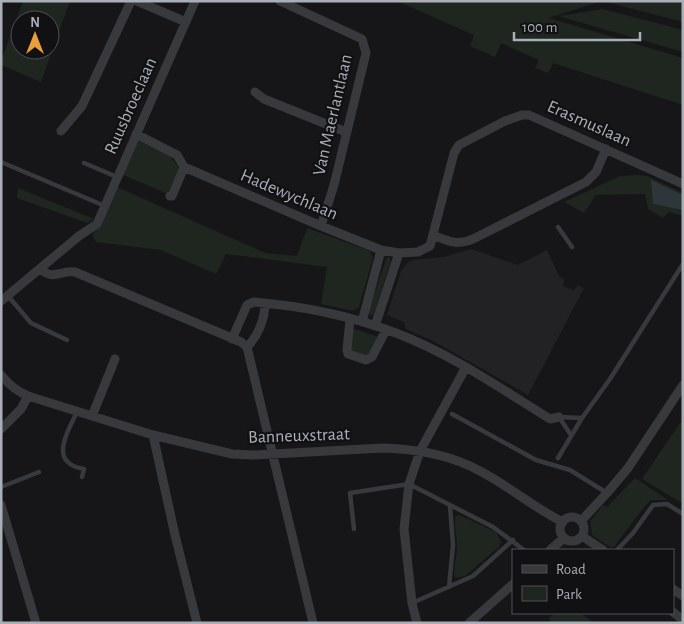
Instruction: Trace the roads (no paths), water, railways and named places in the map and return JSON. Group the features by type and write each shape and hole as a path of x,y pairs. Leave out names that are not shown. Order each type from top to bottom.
{"street":[{"path":"61,131 82,106 131,1"},
{"path":"137,1 186,22"},
{"name":"Ruusbroeclaan","path":"40,269 79,236 97,224 195,1"},
{"name":"Van Maerlantlaan","path":"280,1 362,39 366,53 334,185 321,226"},
{"path":"255,92 264,99 346,132"},
{"name":"Erasmuslaan","path":"430,246 454,153 459,145 522,114 529,115 683,184"},
{"name":"Hadewychlaan","path":"136,134 177,155 184,167 381,250 399,253 418,252 430,246"},
{"path":"433,235 451,242 461,243 473,239 586,182 596,172 606,149"},
{"path":"170,196 172,196 184,167"},
{"path":"362,322 381,250"},
{"path":"375,326 399,253"},
{"path":"4,299 40,269 47,275 52,276 67,271 75,272 241,342 247,348 313,623"},
{"path":"232,339 247,305 254,302 310,309 362,322 404,336 466,368 550,419 560,417"},
{"path":"247,348 253,341 265,315 265,303"},
{"path":"350,319 348,354 366,360 372,357 386,330"},
{"path":"92,416 115,359"},
{"path":"417,623 412,603 404,529 409,484 420,451 466,368"},
{"name":"Banneuxstraat","path":"1,375 18,392 28,396 153,435 232,454 253,455 383,448 420,451 448,458 480,470 563,522"},
{"path":"581,521 628,468 683,385"},
{"path":"1,429 21,409 28,396"},
{"path":"153,435 197,623"},
{"path":"1,505 36,623"},
{"path":"574,518 581,521 584,528 582,536 574,541 564,538 560,529 566,519 574,518"},
{"path":"582,536 601,549"},
{"path":"551,549 564,538"},
{"path":"469,623 512,585"}],"lane":[{"path":"1,162 105,206"},
{"path":"84,163 117,177"},
{"path":"558,227 572,247"},
{"path":"558,458 571,435 610,379 683,264"},
{"path":"4,299 31,324 66,340"},
{"path":"77,412 63,446 62,456 67,462 84,469 82,477"},
{"path":"452,414 536,460 570,470 607,493"},
{"path":"560,417 582,418"},
{"path":"560,417 571,435"},
{"path":"1,487 39,472"},
{"path":"354,529 350,493 409,484 493,527 523,549"},
{"path":"617,549 633,533 653,505 667,504 682,511"},
{"path":"449,587 454,545 450,506"},
{"path":"412,603 473,576 512,540"}]}
